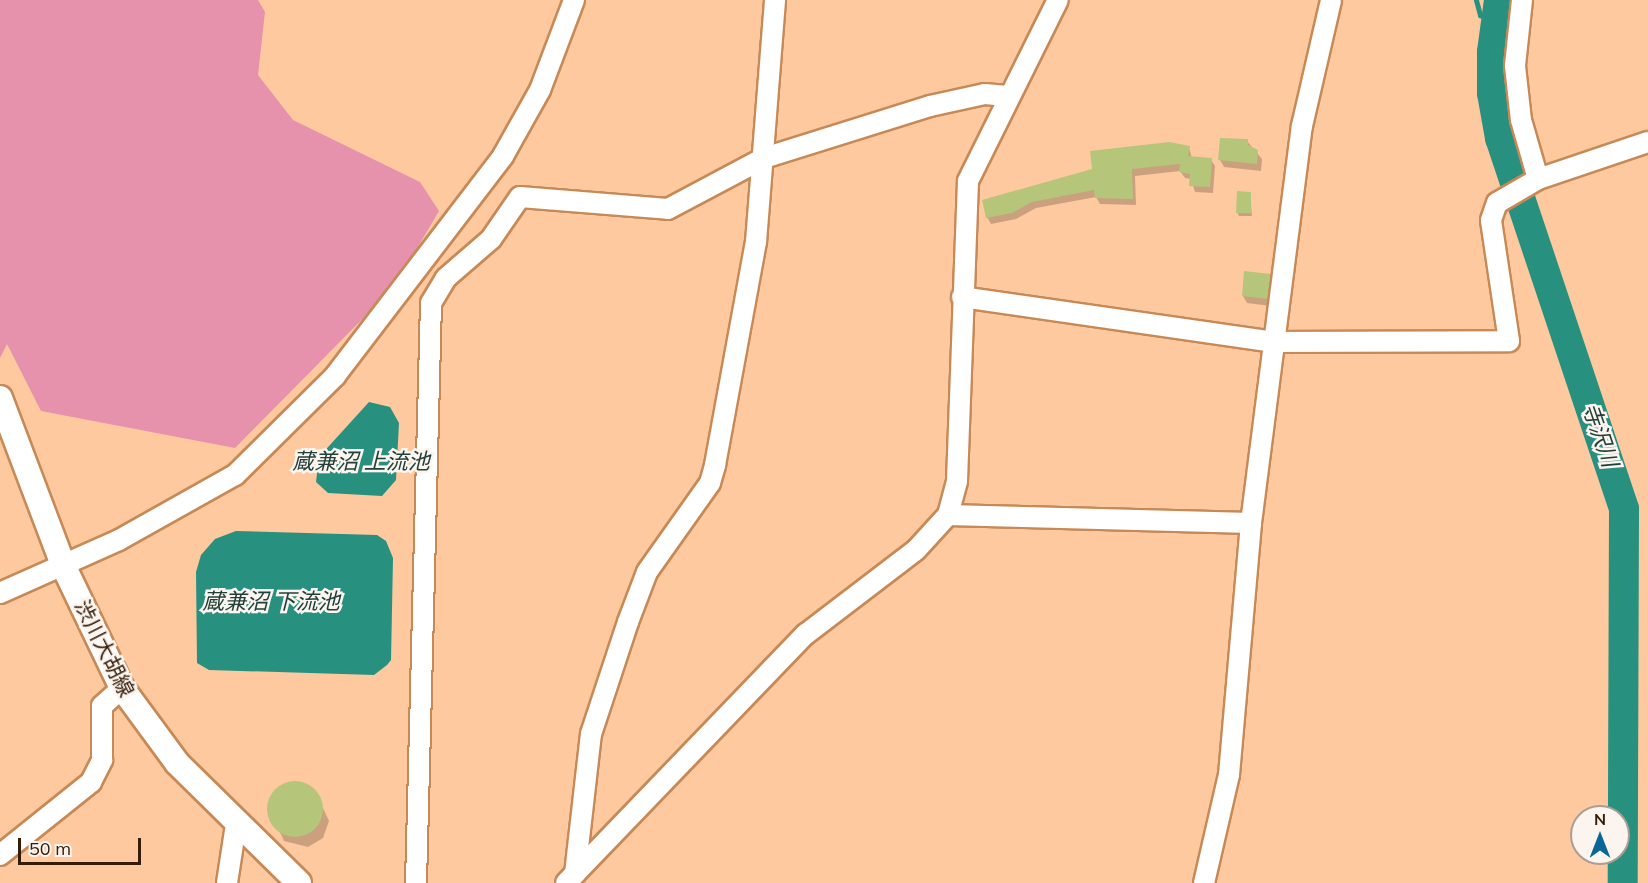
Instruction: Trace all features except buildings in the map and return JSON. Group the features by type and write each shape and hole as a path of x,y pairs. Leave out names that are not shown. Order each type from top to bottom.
{"main road":[{"name":"渋川大胡線","path":"0,398 63,565 122,688 177,763 236,824 300,883"}],"street":[{"path":"0,593 182,507 235,475 335,376 504,156 540,90 574,0"},
{"path":"570,878 591,735 628,622 647,572 710,483 715,465 756,242 775,0"},
{"path":"570,878 827,615 916,550 948,515 957,481 968,181 1007,96 1058,0"},
{"path":"1204,883 1229,775 1251,523 1302,126 1331,0"},
{"path":"1522,0 1515,66 1521,120 1533,181"},
{"path":"416,883 431,303 446,279 491,239 520,197 668,209 764,158 930,106 985,94 1007,96"},
{"path":"962,297 1275,342 1509,341 1491,220 1503,198 1533,181 1648,142"},
{"path":"423,261 446,279"},
{"path":"948,515 1251,523"},
{"path":"0,855 90,782 102,760 102,706 122,688"},
{"path":"227,883 236,824"}],"shaded area":[{"path":"0,0 258,0 265,12 258,75 293,120 420,182 439,211 395,286 235,448 41,411 7,344 0,358"}],"water":[{"name":"蔵兼沼 上流池","path":"369,402 390,407 399,423 396,480 382,496 328,493 316,482 319,457"},
{"name":"蔵兼沼 下流池","path":"236,531 377,535 386,541 393,558 391,660 387,665 374,675 209,670 197,663 196,572 201,555 215,539"}],"waterway":[{"path":"1476,0 1480,15 1495,18"},
{"name":"寺沢川","path":"1499,0 1492,52 1492,93 1500,138 1624,509 1623,883"}]}
